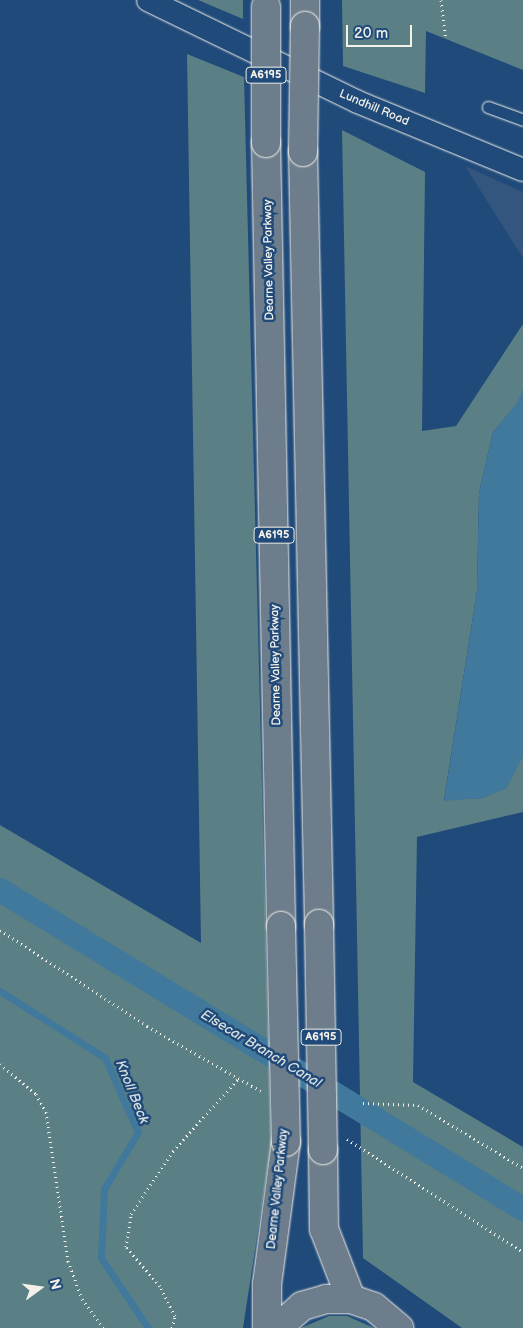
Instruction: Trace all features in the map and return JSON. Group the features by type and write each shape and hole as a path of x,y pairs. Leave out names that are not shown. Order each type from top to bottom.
{"highway":[{"name":"Dearne Valley Parkway","path":"266,4 266,143 286,1142 267,1284 267,1328"},
{"name":"A6195","path":"305,13 303,152 319,924 330,1142 324,1230 351,1299"},
{"path":"277,1328 302,1306 326,1299 351,1299 374,1306 399,1328"}],"street":[{"name":"Lundhill Road","path":"148,0 358,102 523,170"}],"lane":[{"path":"488,107 523,120"}],"path":[{"path":"442,0 446,39"},
{"path":"0,930 147,1026 264,1092"},
{"path":"0,1064 36,1094 46,1112 68,1262 82,1299 103,1328"},
{"path":"172,1328 175,1316 160,1286 126,1247 130,1214 173,1151 239,1078"},
{"path":"363,1103 418,1105 454,1122 523,1168"},
{"path":"330,1142 523,1252"}],"shaded area":[{"path":"465,166 523,192 523,258"},
{"path":"523,390 523,755 507,788 482,798 444,801 477,591 479,493 493,432 517,403"}],"green space":[{"path":"198,0 243,0 243,19"},
{"path":"342,0 523,0 523,70 426,31 425,93 343,66"},
{"path":"187,54 244,77 271,1145 243,1328 0,1328 0,825 201,943"},
{"path":"342,130 425,172 422,431 456,426 523,324 523,390 518,403 493,432 479,493 477,591 444,800 482,798 506,788 523,755 523,812 417,837 413,1082 523,1147 523,1328 462,1328 363,1258"},
{"path":"329,1316 347,1316 374,1328 301,1328"}],"waterway":[{"name":"Elsecar Branch Canal","path":"0,890 523,1209"},
{"name":"Knoll Beck","path":"0,991 105,1058 138,1132 104,1189 101,1258 148,1328"}]}
